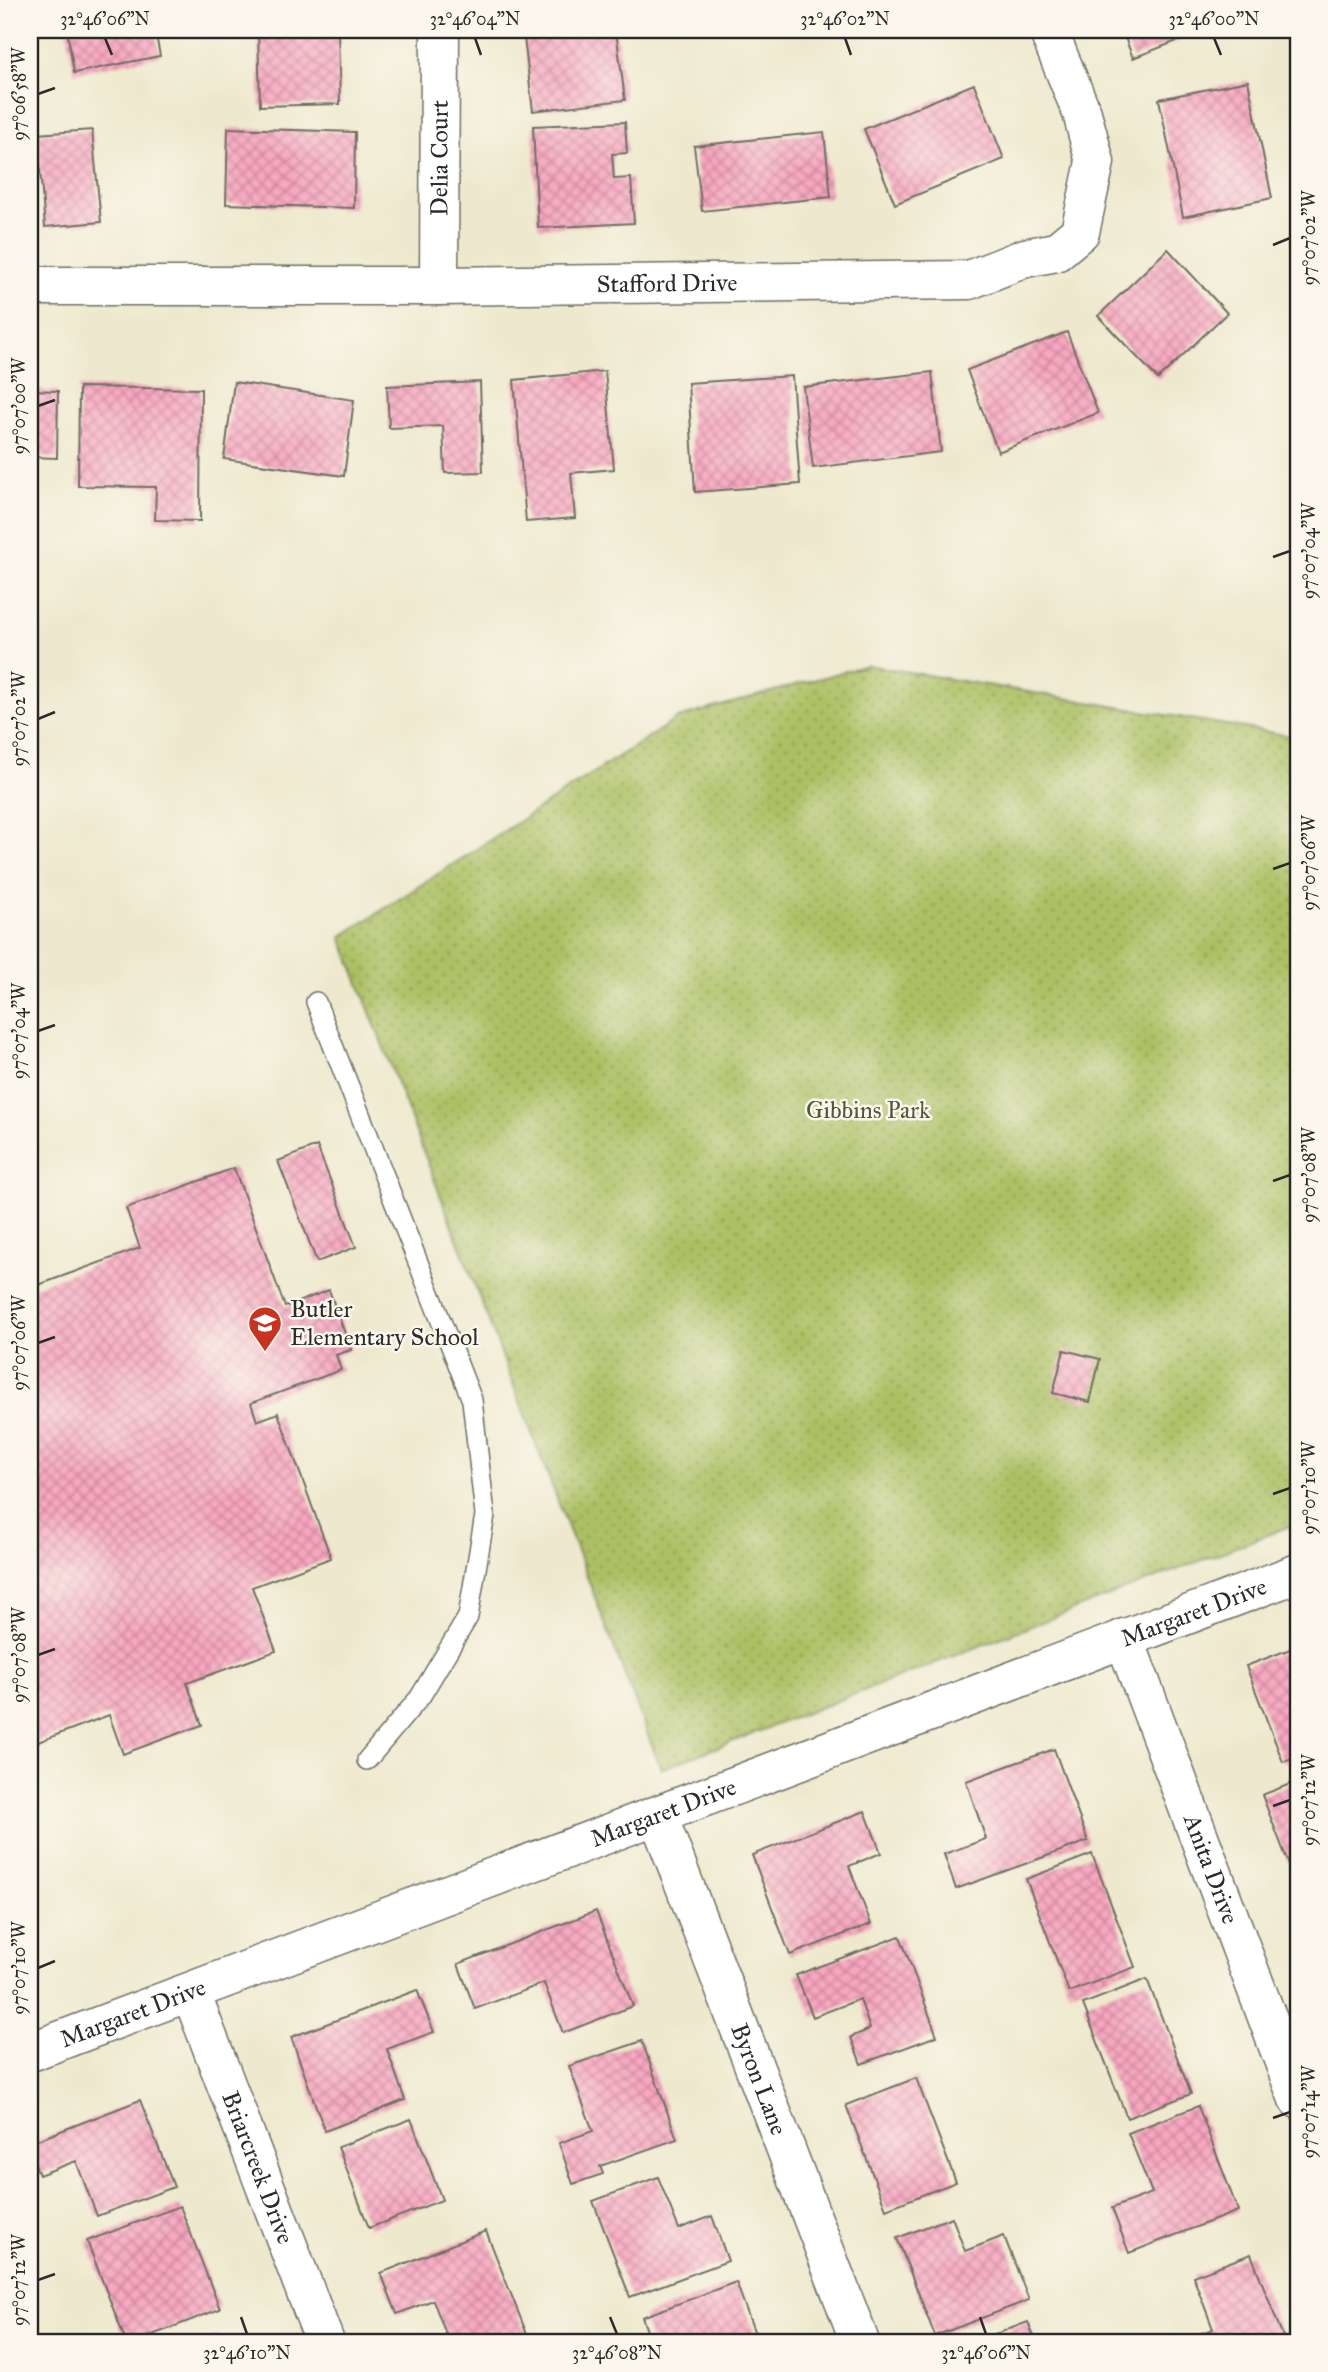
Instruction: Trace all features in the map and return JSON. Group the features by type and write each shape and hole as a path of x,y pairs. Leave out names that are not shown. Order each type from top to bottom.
{"street":[{"name":"Delia Court","path":"439,30 439,286"},
{"name":"Stafford Drive","path":"30,286 439,286 969,279 1025,258 1056,252 1080,232 1095,162 1082,113 1048,30"},
{"name":"Margaret Drive","path":"30,2052 1298,1573"},
{"name":"Anita Drive","path":"1124,1638 1298,2099"},
{"name":"Byron Lane","path":"658,1816 860,2342"},
{"name":"Briarcreek Drive","path":"191,1993 325,2342"}],"lane":[{"path":"316,1002 472,1400 485,1515 468,1617 420,1697 367,1760"}],"green space":[{"name":"Gibbins Park","path":"867,665 1298,737 1298,1523 661,1769 341,937 678,718"}],"building":[{"path":"67,30 155,30 160,56 74,73"},
{"path":"258,30 338,30 340,104 260,106"},
{"path":"523,30 616,30 625,100 533,111"},
{"path":"1122,30 1197,30 1198,33 1133,58"},
{"path":"1248,81 1272,198 1183,217 1159,99"},
{"path":"974,84 1004,159 895,204 864,129"},
{"path":"625,122 627,153 612,154 614,179 631,178 634,223 538,228 533,126"},
{"path":"228,128 355,132 354,208 226,204"},
{"path":"92,130 101,222 45,227 37,134"},
{"path":"824,132 831,197 702,211 694,146"},
{"path":"1168,249 1227,313 1158,379 1098,316"},
{"path":"1067,332 1098,413 998,452 967,370"},
{"path":"605,371 614,469 571,473 575,518 526,522 514,380"},
{"path":"932,372 941,452 813,468 803,387"},
{"path":"792,376 800,484 695,492 688,383"},
{"path":"234,382 354,400 344,476 224,459"},
{"path":"480,382 483,472 445,473 443,426 389,428 387,386"},
{"path":"79,387 201,389 200,521 155,520 156,487 78,486"},
{"path":"30,390 58,391 57,458 30,457"},
{"path":"317,1146 356,1247 317,1262 278,1161"},
{"path":"234,1168 285,1307 329,1290 351,1350 336,1355 341,1370 251,1403 257,1421 278,1413 331,1558 252,1587 276,1651 187,1683 202,1725 123,1754 109,1715 30,1745 30,1288 140,1248 126,1208"},
{"path":"1064,1350 1100,1359 1090,1402 1053,1393"},
{"path":"1298,1646 1298,1757 1283,1762 1246,1666"},
{"path":"1054,1749 1088,1841 956,1889 944,1854 986,1839 966,1781"},
{"path":"1298,1781 1298,1888 1262,1795"},
{"path":"865,1811 881,1853 849,1866 871,1924 790,1955 752,1855"},
{"path":"1092,1854 1135,1967 1069,1992 1026,1879"},
{"path":"596,1911 633,2006 563,2033 544,1983 475,2009 458,1964"},
{"path":"900,1936 937,2036 861,2064 851,2037 870,2029 860,1999 813,2017 796,1975"},
{"path":"1147,1979 1191,2094 1127,2118 1083,2004"},
{"path":"417,1990 434,2032 387,2049 405,2100 325,2131 291,2037"},
{"path":"642,2041 677,2139 600,2166 603,2174 573,2184 559,2143 593,2131 569,2066"},
{"path":"916,2078 956,2182 886,2209 846,2105"},
{"path":"140,2100 174,2187 97,2216 76,2161 39,2175 30,2151 30,2143"},
{"path":"1198,2106 1238,2211 1129,2253 1112,2208 1152,2193 1128,2133"},
{"path":"411,2119 442,2200 369,2228 338,2147"},
{"path":"658,2177 679,2229 712,2216 728,2261 630,2297 593,2201"},
{"path":"180,2206 220,2309 134,2342 126,2342 87,2241"},
{"path":"952,2217 965,2251 1004,2236 1029,2300 935,2336 897,2238"},
{"path":"486,2231 528,2337 514,2342 449,2342 433,2300 397,2314 381,2273"},
{"path":"1251,2254 1285,2342 1179,2342 1213,2329 1193,2276"},
{"path":"736,2282 758,2342 651,2342 642,2317"},
{"path":"1028,2322 1036,2342 975,2342"},
{"path":"217,2335 220,2342 198,2342"}],"place":[{"name":"Butler Elementary School","path":"265,1353"}]}
